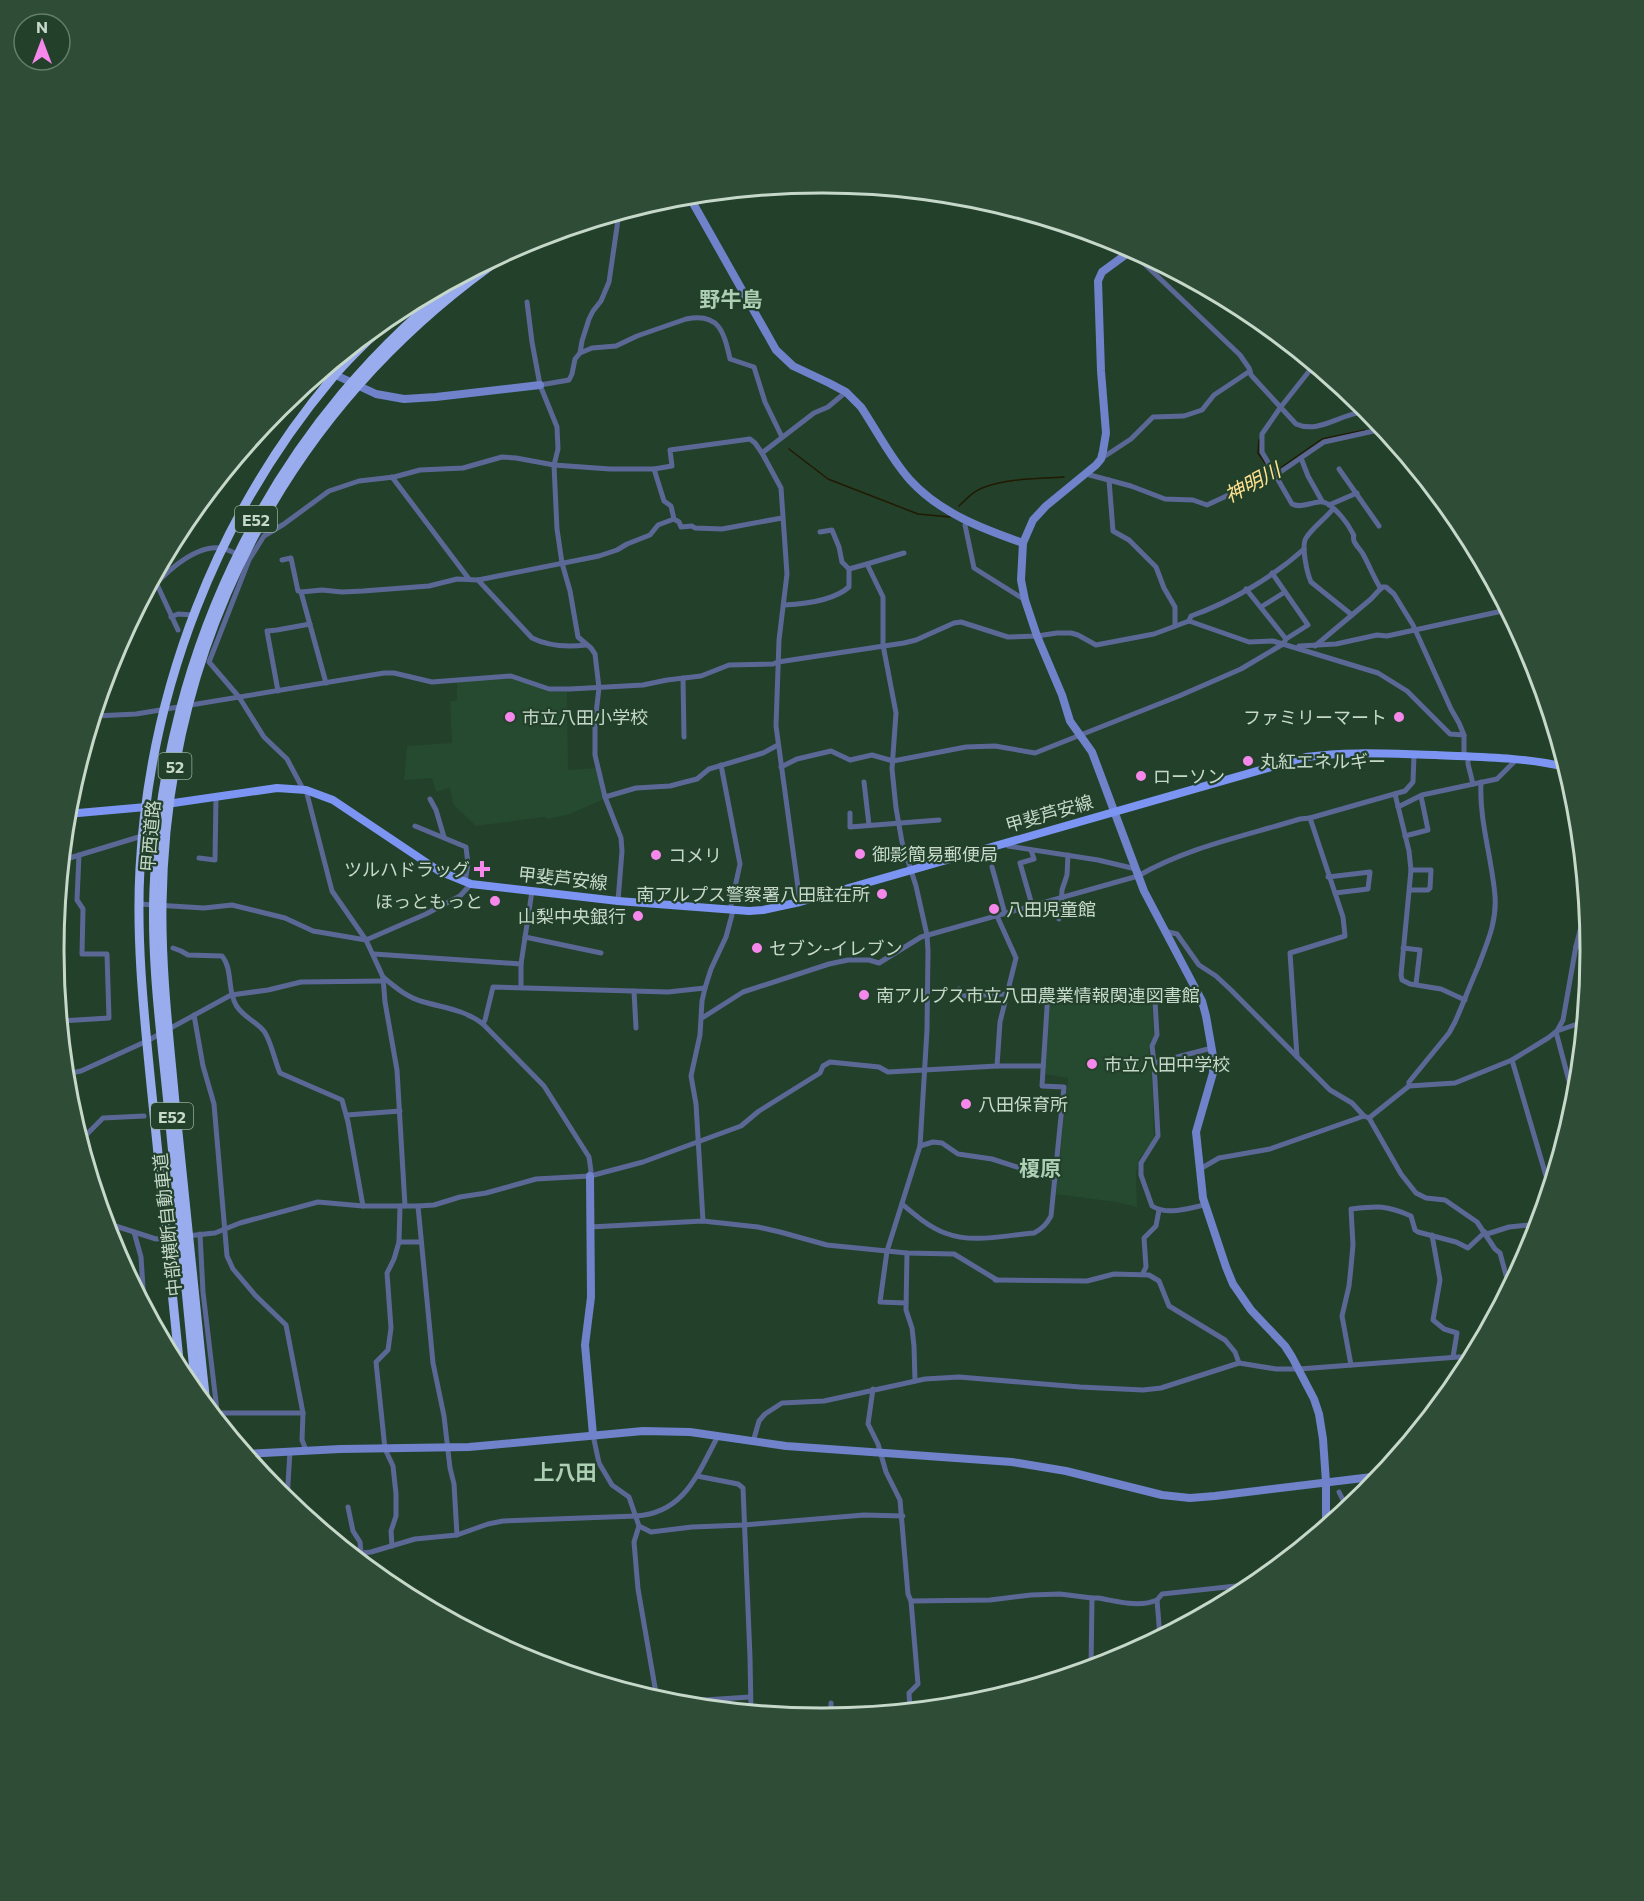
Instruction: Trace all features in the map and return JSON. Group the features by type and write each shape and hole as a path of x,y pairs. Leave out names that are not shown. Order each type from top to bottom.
{"highway":[{"name":"甲西道路","path":"204,1388 168,1030 162,905 164,846 169,803 188,705 209,638 224,600 266,513 291,473 358,385 387,354 472,279"},
{"name":"中部横断自動車道","path":"194,1374 158,1007 154,928 158,834 171,749 191,670 220,592 261,509 318,424 363,370 412,321 446,292"},
{"name":"甲西道路","path":"178,1348 141,968 139,904 142,836 150,774 175,667 193,615 222,548 272,460 315,398 351,358"},
{"name":"中部横断自動車道","path":"158,834 158,929 163,1019 199,1381"}],"main road":[{"name":"甲斐芦安線","path":"77,813 146,807 277,788 305,789 333,800 439,871 468,883 618,901 731,911 763,910 800,902 1306,757 1351,753 1466,756 1556,765"}],"street":[{"path":"694,204 776,351 793,366 846,392 861,407 911,481 936,503 967,521 1023,543"},
{"path":"580,353 589,319 602,301 609,282 618,221"},
{"path":"1101,459 1106,433 1098,281 1102,272 1123,256"},
{"path":"1149,268 1240,355 1251,375 1296,424 1309,428 1317,427 1357,414"},
{"path":"527,302 540,385 557,427 558,449 554,465 557,529 562,563 570,591 578,638 595,654 599,688 595,722 596,755 605,797 621,838 618,901"},
{"path":"335,374 383,395 420,399 540,385 569,380 573,374 575,359 580,353 592,348 616,346 636,336 686,319 711,320 717,323 724,335 730,359 754,367 765,402 782,437"},
{"path":"1250,371 1214,394 1202,410 1184,417 1153,417 1131,439 1101,459 1046,506 1033,520 1023,543 1021,580 1037,636 1062,694 1070,721 1092,752 1137,872 1164,931 1202,1001 1212,1048 1213,1073 1196,1132 1205,1205 1233,1284 1251,1310 1285,1346 1299,1369 1319,1414 1326,1482 1326,1515"},
{"path":"1309,371 1263,434 1262,452 1295,506 1322,501"},
{"path":"762,453 814,413 828,407 846,392"},
{"path":"1086,474 1131,486 1165,499 1193,500 1207,505 1275,473 1329,440 1373,431"},
{"path":"392,1546 391,1531 396,1516 396,1494 393,1466 385,1449 376,1362 388,1350 391,1328 387,1273 399,1242 402,1206 397,1070 383,979 366,939 332,891 305,789 287,759 264,737 239,697 209,662 246,558 264,536 329,491 359,481 392,477 420,470 463,468 502,457 554,465 654,469 672,466 670,450 742,439 755,442 781,488 787,574 778,662 776,726 800,902"},
{"path":"1301,458 1322,501 1331,507 1353,534 1354,542 1364,555 1381,588"},
{"path":"654,469 664,501 671,506 674,519 681,527 722,529 782,518"},
{"path":"1339,469 1379,526"},
{"path":"392,477 469,579"},
{"path":"1109,480 1113,531 1130,540 1156,567 1175,607 1174,626"},
{"path":"1352,615 1311,582 1304,549 1306,538 1325,520 1331,507 1357,493"},
{"path":"301,592 363,591 429,586 457,579 478,580 599,556 650,535 658,525 674,519"},
{"path":"967,521 974,568 1025,600"},
{"path":"784,605 805,603 844,592 849,587 849,569 842,562 832,530 820,532"},
{"path":"165,574 202,550 222,548 246,558"},
{"path":"1189,621 1191,616 1218,607 1272,573 1304,549"},
{"path":"849,569 904,553"},
{"path":"282,560 291,558 298,591 301,592 326,683"},
{"path":"867,564 883,597 883,645 896,713 892,769 898,823 927,935 927,1030 920,1146 887,1251 880,1302 906,1303"},
{"path":"781,766 797,759 831,751 850,760 872,755 893,761 966,747 995,746 1035,753 1241,669 1308,625 1272,573"},
{"path":"478,580 532,638 539,642 561,645 586,645"},
{"path":"158,587 178,630"},
{"path":"1315,646 1381,588 1386,587 1394,594 1416,630 1464,735 1466,756 1473,784"},
{"path":"1246,589 1284,641"},
{"path":"1261,607 1285,592"},
{"path":"1294,646 1336,644 1377,635 1387,636 1499,612"},
{"path":"171,617 178,614 193,615"},
{"path":"102,716 136,714 384,673 394,673 432,682 511,676 549,689 643,685 701,676 729,665 773,664 916,640 961,622 1008,637 1071,633 1096,645 1154,634 1189,621 1249,642 1284,641 1378,673 1407,691 1450,734 1464,735"},
{"path":"278,691 267,631 309,624"},
{"path":"683,678 684,737"},
{"path":"605,797 636,788 685,783 697,779 709,769 763,753 778,745"},
{"path":"702,1018 743,992 829,964 848,960 869,960 879,963 927,935 1005,914 1137,872 1180,855 1405,791 1413,782 1414,755"},
{"path":"1398,807 1421,796 1497,778 1516,760"},
{"path":"703,1221 696,1104 691,1076 700,1035 705,988 726,937 740,864 722,765"},
{"path":"864,782 869,825"},
{"path":"1409,1086 1409,1082 1449,1033 1490,938 1496,897 1483,826 1481,782"},
{"path":"1395,794 1409,851 1411,870 1402,980 1442,989 1465,1000"},
{"path":"199,858 215,860 216,796"},
{"path":"1405,836 1428,830 1421,796"},
{"path":"430,799 436,810 444,837"},
{"path":"850,813 850,826 939,820"},
{"path":"1297,1057 1290,952 1346,936 1343,917 1310,818"},
{"path":"139,904 204,908 232,905 285,918 313,931 366,939 426,914 460,896 468,883 466,847 415,826"},
{"path":"70,858 142,836"},
{"path":"1007,842 1008,846 1098,860 1137,872"},
{"path":"1031,850 1034,859 1020,863 1032,905"},
{"path":"68,1021 109,1018 106,954 82,954 83,909 77,900 79,855"},
{"path":"1059,919 1068,855"},
{"path":"992,867 1005,914"},
{"path":"1410,890 1428,890 1431,870 1411,870"},
{"path":"1328,877 1370,872 1368,889 1335,893"},
{"path":"521,987 521,964 532,891"},
{"path":"997,916 1016,958 1000,1022 997,1066"},
{"path":"1164,931 1177,934 1198,965 1224,983 1330,1090 1352,1103 1367,1117 1401,1174 1416,1193 1426,1198 1445,1200 1477,1222 1500,1253 1506,1275"},
{"path":"1568,1080 1556,1031 1563,1020 1579,933"},
{"path":"525,937 601,953"},
{"path":"173,948 188,955 222,956 227,964 231,994 237,1007 266,1033 280,1073 342,1100 363,1206"},
{"path":"1403,948 1420,950 1416,984"},
{"path":"374,954 521,964"},
{"path":"75,1072 147,1041 231,994 268,990 301,982 383,979 411,997 473,1016 543,1086 589,1157 591,1297 585,1345 594,1435 599,1463 612,1485 629,1497 639,1526 634,1542 638,1589 655,1689"},
{"path":"483,1024 493,987 668,992 705,988"},
{"path":"959,989 960,996 1006,994"},
{"path":"634,991 636,1028"},
{"path":"902,1204 945,1233 981,1239 1034,1233 1042,1229 1051,1216 1064,1087 1042,1086 1048,992 1145,994 1155,1002 1157,1035 1152,1046 1158,1136 1141,1163 1141,1175 1152,1206 1159,1210 1169,1211 1205,1205"},
{"path":"194,1015 203,1066 214,1104 227,1256 233,1269 255,1295 286,1325 303,1413 302,1440 306,1450"},
{"path":"1200,1169 1219,1158 1270,1149 1367,1117 1409,1086 1455,1083 1512,1060 1556,1031 1576,1024"},
{"path":"1154,1063 1212,1048"},
{"path":"1512,1060 1545,1174"},
{"path":"117,1227 156,1239 215,1233 240,1223 318,1202 363,1206 418,1206 486,1193 536,1179 590,1176 643,1162 741,1126 759,1111 820,1073 823,1066 830,1062 879,1067 888,1072 1043,1066"},
{"path":"346,1115 400,1111"},
{"path":"87,1134 103,1118 144,1116"},
{"path":"920,1146 933,1142 942,1143 958,1154 992,1159 1055,1179"},
{"path":"418,1206 433,1364 444,1416 446,1448 454,1484 457,1535"},
{"path":"1351,1365 1342,1316 1352,1267 1351,1209 1375,1206 1392,1208 1411,1216 1415,1230 1418,1232 1456,1242 1468,1248 1486,1233 1528,1225"},
{"path":"1143,1273 1146,1267 1144,1238 1156,1226 1159,1210"},
{"path":"590,1227 703,1221 780,1232 827,1245 907,1254 954,1254 996,1280 1087,1281 1114,1274 1143,1273 1159,1281 1169,1306 1225,1340 1235,1352 1239,1363"},
{"path":"134,1232 141,1257 143,1286"},
{"path":"200,1234 203,1292 217,1406"},
{"path":"1432,1235 1440,1280 1433,1320 1444,1329 1457,1333 1453,1357"},
{"path":"399,1242 421,1242"},
{"path":"907,1254 906,1310 912,1328 915,1381"},
{"path":"753,1442 759,1421 765,1414 782,1403 824,1401 915,1381 959,1377 1143,1390 1161,1388 1239,1363 1276,1369 1299,1369 1461,1357"},
{"path":"873,1389 868,1420 886,1473 900,1500 903,1516 908,1594 911,1600 918,1684 909,1693 910,1703"},
{"path":"224,1416 303,1413"},
{"path":"256,1454 306,1450 446,1448 643,1431 690,1432 753,1442 1036,1465 1162,1495 1190,1498 1366,1478"},
{"path":"363,1553 415,1539 457,1535 503,1521 655,1514 666,1509 687,1492 718,1436"},
{"path":"288,1488 290,1451"},
{"path":"697,1476 738,1484 743,1488 750,1704"},
{"path":"1339,1492 1343,1500"},
{"path":"348,1507 353,1531 360,1542 361,1551"},
{"path":"639,1526 651,1533 692,1527 744,1526 864,1515 903,1516"},
{"path":"911,1600 990,1600 1060,1594 1148,1604 1162,1594 1233,1586"},
{"path":"1091,1658 1092,1599"},
{"path":"1156,1600 1159,1629"},
{"path":"710,1700 750,1697"},
{"path":"831,1702 831,1708"}],"shaded area":[{"path":"512,677 548,692 567,692 568,770 597,768 604,799 570,814 548,819 544,817 476,826 453,804 450,788 436,792 432,778 404,780 407,746 452,743 450,702 457,700 457,682"},
{"path":"1050,995 1149,1000 1152,1003 1154,1036 1149,1045 1149,1062 1152,1068 1154,1140 1139,1159 1136,1173 1137,1207 1056,1194 1068,1078 1045,1074"}],"waterway":[{"name":"神明川","path":"1276,471 1322,439 1365,430"},
{"path":"1259,440 1258,453 1265,463"},
{"name":"神明川","path":"789,449 828,479 918,514 950,517"},
{"name":"神明川","path":"1261,480 1272,474"},
{"name":"神明川","path":"959,506 978,490 995,484 1024,479 1064,477"}],"place":[{"name":"市立八田小学校","path":"510,717"},
{"name":"ファミリーマート","path":"1399,717"},
{"name":"丸紅エネルギー","path":"1248,761"},
{"name":"ローソン","path":"1141,776"},
{"name":"御影簡易郵便局","path":"860,854"},
{"name":"コメリ","path":"656,855"},
{"name":"ツルハドラッグ","path":"482,869"},
{"name":"南アルプス警察署八田駐在所","path":"882,894"},
{"name":"ほっともっと","path":"495,901"},
{"name":"八田児童館","path":"994,909"},
{"name":"山梨中央銀行","path":"638,916"},
{"name":"セブン-イレブン","path":"757,948"},
{"name":"南アルプス市立八田農業情報関連図書館","path":"864,995"},
{"name":"市立八田中学校","path":"1092,1064"},
{"name":"八田保育所","path":"966,1104"}],"district":[{"name":"野牛島","path":"731,298"},
{"name":"榎原","path":"1040,1167"},
{"name":"上八田","path":"565,1471"}]}
